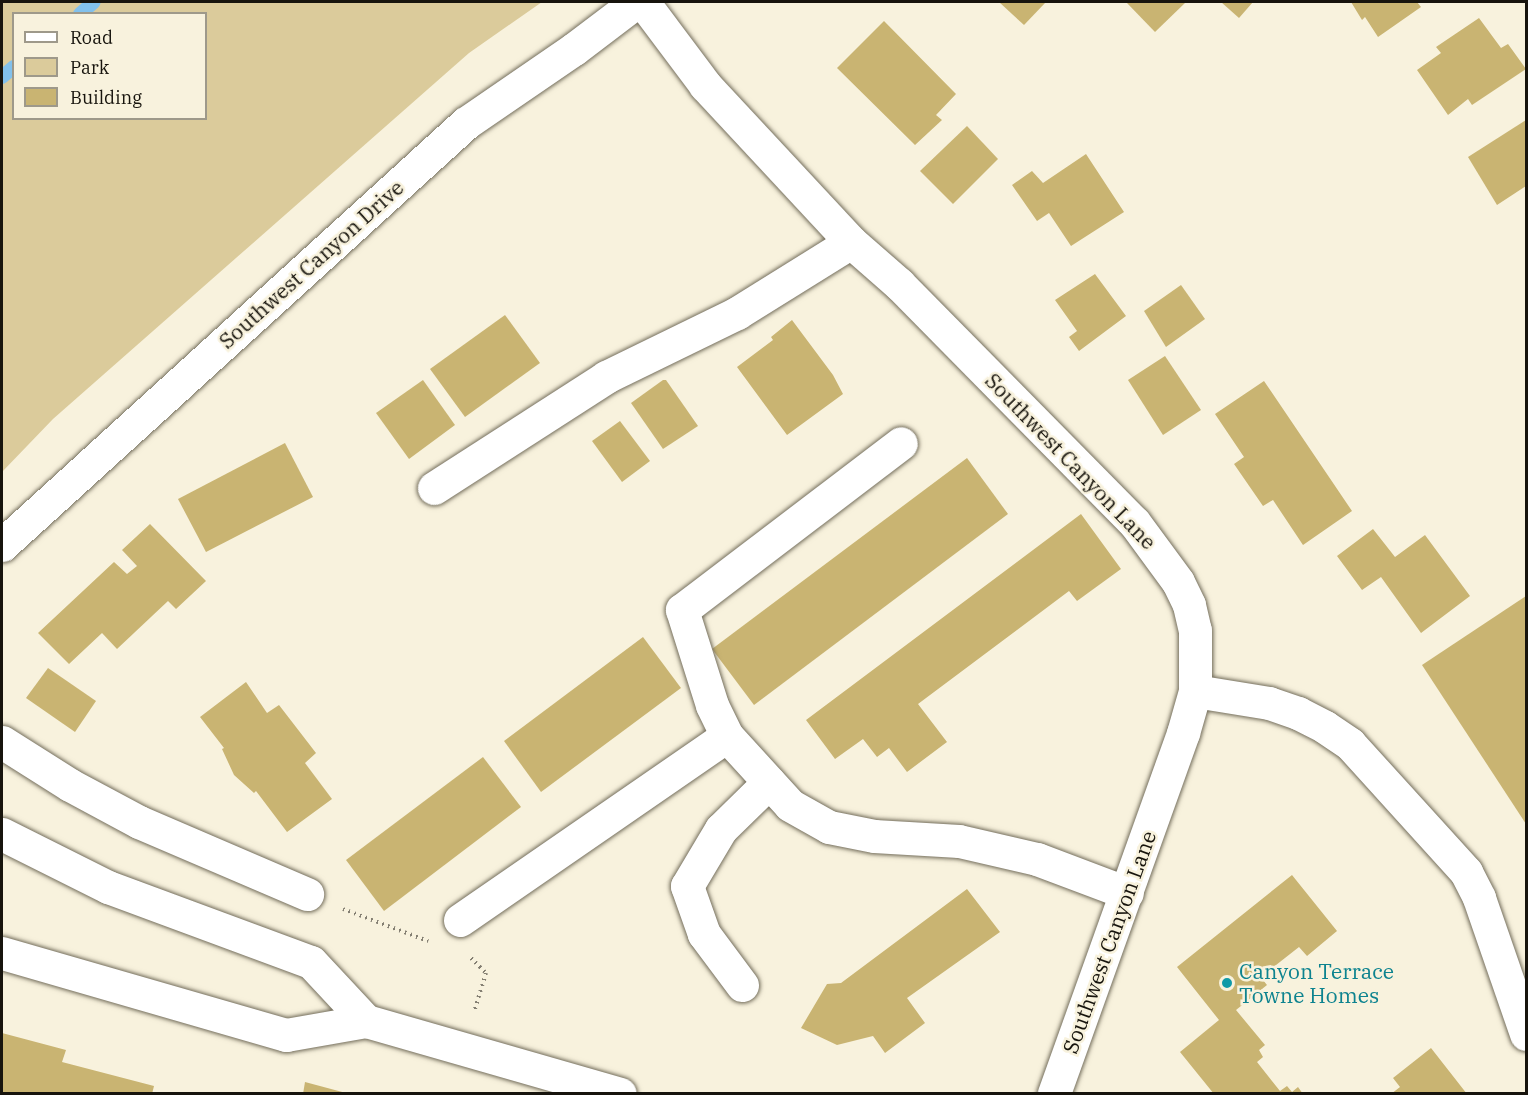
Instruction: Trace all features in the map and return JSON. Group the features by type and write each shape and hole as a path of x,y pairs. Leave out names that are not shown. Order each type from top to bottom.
{"main road":[{"name":"Southwest Canyon Drive","path":"2,545 466,123 574,49 636,2"},
{"name":"Southwest Canyon Lane","path":"643,2 705,85 851,242 898,284 1134,522 1178,582 1191,613 1195,630 1195,691 1183,733 1054,1094"},
{"path":"434,488 606,377 737,313 851,242"},
{"path":"901,443 682,610 712,705 727,736 790,805 829,827 874,836 959,841 1036,859 1127,893"},
{"path":"1195,691 1269,703 1298,713 1325,727 1350,744 1466,872 1479,898 1527,1034"},
{"path":"460,920 727,736"},
{"path":"2,742 69,785 139,822 307,894"},
{"path":"742,985 704,934 687,886 721,829 769,782"},
{"path":"2,834 108,887 311,962 366,1021"},
{"path":"2,953 286,1035 366,1021 620,1094"}],"path":[{"path":"307,894 437,945"},
{"path":"464,1050 486,973 476,960 467,956"}],"green space":[{"path":"2,2 542,2 469,53 53,419 2,472"}],"building":[{"path":"999,2 1046,2 1024,25"},
{"path":"1126,2 1183,2 1185,3 1155,32"},
{"path":"1221,2 1253,2 1239,18"},
{"path":"1351,2 1417,2 1421,7 1378,37 1365,17 1362,20"},
{"path":"1479,18 1501,48 1508,44 1526,69 1472,105 1468,99 1448,115 1417,70 1441,53 1436,47"},
{"path":"884,21 956,94 936,115 942,120 915,145 837,68"},
{"path":"1526,120 1526,186 1497,205 1468,157"},
{"path":"967,126 998,159 953,204 920,171"},
{"path":"1086,154 1124,212 1071,246 1049,213 1037,221 1012,185 1032,171 1043,183"},
{"path":"1095,274 1126,316 1079,351 1069,337 1077,331 1055,300"},
{"path":"1181,285 1205,319 1166,347 1144,311"},
{"path":"505,315 540,363 465,417 430,369"},
{"path":"792,320 833,375 843,394 787,435 737,367 773,340 771,337"},
{"path":"1165,356 1201,410 1163,435 1128,380"},
{"path":"423,380 455,425 409,459 376,413"},
{"path":"666,380 698,426 663,449 631,403"},
{"path":"1264,381 1352,511 1303,545 1273,500 1263,506 1234,464 1244,457 1215,414"},
{"path":"620,421 650,461 622,482 592,441"},
{"path":"285,443 313,497 206,552 178,499"},
{"path":"967,458 1008,514 754,705 712,649"},
{"path":"1081,514 1121,569 1077,601 1069,591 918,704 947,742 907,772 889,748 877,757 863,739 835,759 806,720"},
{"path":"150,524 206,581 176,609 168,601 117,649 102,633 69,664 38,633 114,562 127,574 137,566 122,550"},
{"path":"1373,529 1395,557 1425,535 1470,596 1421,633 1381,577 1362,590 1337,556"},
{"path":"1526,596 1526,824 1422,665"},
{"path":"643,637 681,688 541,792 504,741"},
{"path":"48,668 96,701 75,732 26,698"},
{"path":"246,682 267,713 279,705 316,753 305,763 332,799 287,832 256,791 254,793 234,775 222,749 224,748 200,717"},
{"path":"483,757 521,807 384,911 346,860"},
{"name":"Canyon Terrace Towne Homes","path":"1292,875 1337,931 1307,956 1299,947 1266,973 1268,976 1263,980 1267,985 1236,1010 1265,1045 1259,1050 1263,1057 1257,1062 1280,1091 1287,1086 1292,1092 1298,1087 1303,1094 1214,1094 1180,1052 1219,1020 1177,967"},
{"path":"967,889 1000,932 907,998 925,1023 885,1053 873,1036 837,1045 801,1028 827,984 841,983"},
{"path":"2,1033 66,1050 62,1062 154,1086 152,1094 2,1094"},
{"name":"Canyon Terrace Towne Homes","path":"1431,1048 1467,1094 1391,1094 1400,1087 1393,1078"},
{"path":"305,1082 346,1093 346,1094 303,1094"}],"waterway":[{"path":"82,12 94,2"},
{"path":"2,77 12,69"}],"place":[{"name":"Canyon Terrace Towne Homes","path":"1227,983"}]}
